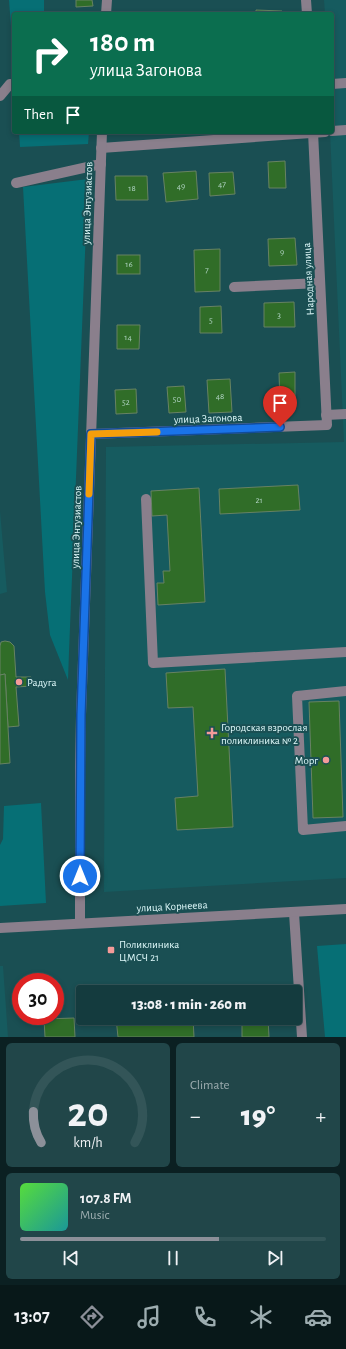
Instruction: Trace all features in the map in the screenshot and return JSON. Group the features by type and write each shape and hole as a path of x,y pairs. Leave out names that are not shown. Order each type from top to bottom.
{"street":[{"path":"106,12 107,0"},
{"path":"306,0 307,12"},
{"path":"334,84 346,83"},
{"path":"0,96 10,84"},
{"path":"334,131 346,130"},
{"name":"улица Энтузиастов","path":"80,923 80,751 102,134"},
{"path":"101,148 299,134"},
{"name":"Народная улица","path":"313,134 327,425"},
{"path":"16,183 101,164"},
{"path":"234,287 320,283"},
{"path":"326,415 346,414"},
{"name":"улица Загонова","path":"91,434 327,425"},
{"path":"146,499 153,663 346,652"},
{"path":"346,690 297,696 303,830 346,826"},
{"name":"улица Корнеева","path":"0,928 346,909"},
{"path":"294,913 302,1037"}],"shaded area":[{"path":"9,0 44,0 44,12 12,12 12,40"},
{"path":"324,0 346,0 346,878 104,892 106,447 344,442 330,134 334,134 334,12 325,12"},
{"path":"19,134 89,134 88,144 20,147"},
{"path":"88,179 68,680 50,635 45,592 23,187"},
{"path":"0,511 7,592 0,594"},
{"path":"41,803 46,903 0,906 0,845 3,839 4,806"},
{"path":"346,944 346,1037 325,1037 317,946"},
{"path":"0,966 3,966 8,1037 0,1037"}],"building":[{"path":"76,0 92,0 93,6 76,7"},
{"path":"256,10 282,11 282,12 256,12"},
{"path":"285,161 286,188 269,188 268,162"},
{"path":"196,171 198,199 166,202 163,173"},
{"path":"233,172 235,194 210,196 209,173"},
{"path":"115,176 147,176 148,200 116,200"},
{"path":"295,238 297,265 269,266 268,239"},
{"path":"220,249 220,291 195,292 194,250"},
{"path":"117,255 140,255 140,274 117,274"},
{"path":"294,302 295,327 264,327 264,303"},
{"path":"221,306 222,333 200,333 200,307"},
{"path":"117,325 140,325 139,349 117,349"},
{"path":"295,372 295,403 280,404 279,373"},
{"path":"230,379 232,412 209,413 207,380"},
{"path":"184,386 186,412 169,413 167,387"},
{"path":"136,389 137,413 116,414 115,390"},
{"path":"298,485 300,510 220,514 219,489"},
{"path":"199,488 205,602 158,605 157,583 164,583 163,571 170,571 167,515 152,516 151,491"},
{"name":"Радуга","path":"1,642 10,642 14,646 16,677 31,677 32,686 16,687 19,726 8,727 5,674 0,675 0,646"},
{"name":"Городская взрослая поликлиника № 2","path":"225,669 233,827 177,830 175,798 198,796 193,707 168,708 166,673"},
{"path":"5,674 10,763 0,764 0,675"},
{"name":"Морг","path":"339,701 343,817 313,818 309,702"},
{"path":"64,1018 74,1018 75,1037 45,1037 44,1025 64,1025"},
{"path":"117,1025 193,1025 194,1037 118,1037"},
{"path":"242,1025 268,1025 269,1037 242,1037"}],"slow traffic":[{"path":"89,494 91,434 157,432"}],"place":[{"name":"Радуга","path":"19,682"},
{"name":"Городская взрослая поликлиника № 2","path":"212,733"},
{"name":"Морг","path":"326,760"},
{"name":"Поликлиника ЦМСЧ 21","path":"111,950"}],"route":[{"path":"80,876 81,715 91,434 280,427"}]}
